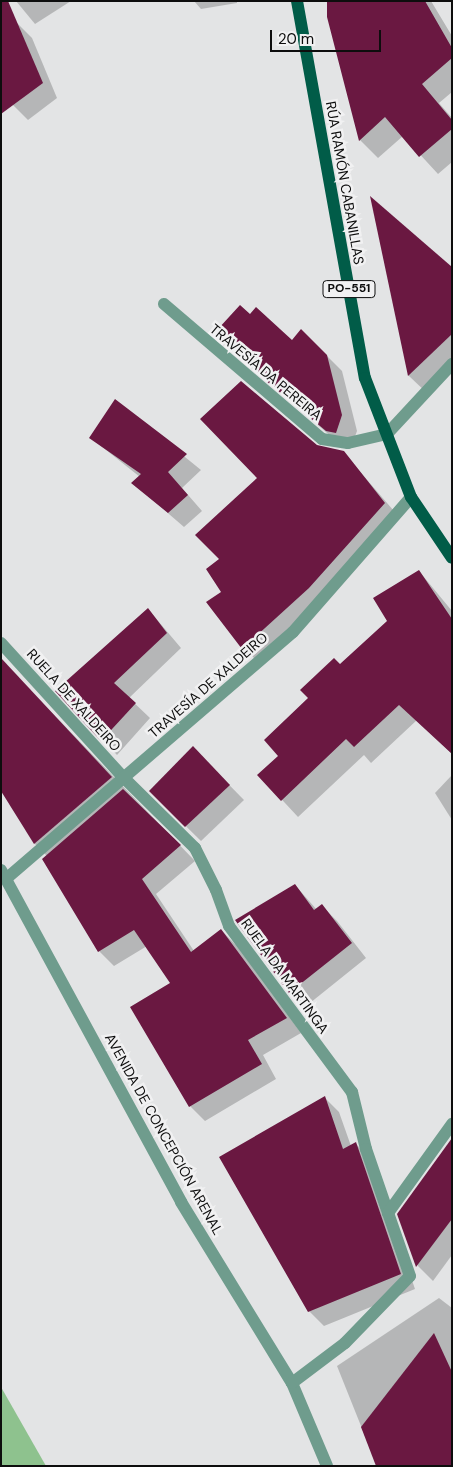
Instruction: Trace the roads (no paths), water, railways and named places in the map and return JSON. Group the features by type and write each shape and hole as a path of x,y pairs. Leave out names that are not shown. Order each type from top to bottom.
{"main road":[{"name":"RÚA RAMÓN CABANILLAS","path":"297,1 365,378 411,497 452,558"}],"street":[{"name":"TRAVESÍA DA PEREIRA","path":"164,304 322,439 348,443 387,434"},
{"path":"387,434 452,364"},
{"name":"TRAVESÍA DE XALDEIRO","path":"4,874 124,778 293,632 411,497"},
{"name":"RUELA DE XALDEIRO","path":"1,643 124,778"},
{"name":"RUELA DA MARTINGA","path":"124,778 195,848 216,890 229,926 352,1092 366,1149 410,1276 345,1343 292,1384"},
{"name":"AVENIDA DE CONCEPCIÓN ARENAL","path":"4,874 181,1202 292,1384 328,1466"},
{"path":"388,1213 452,1124"}]}
